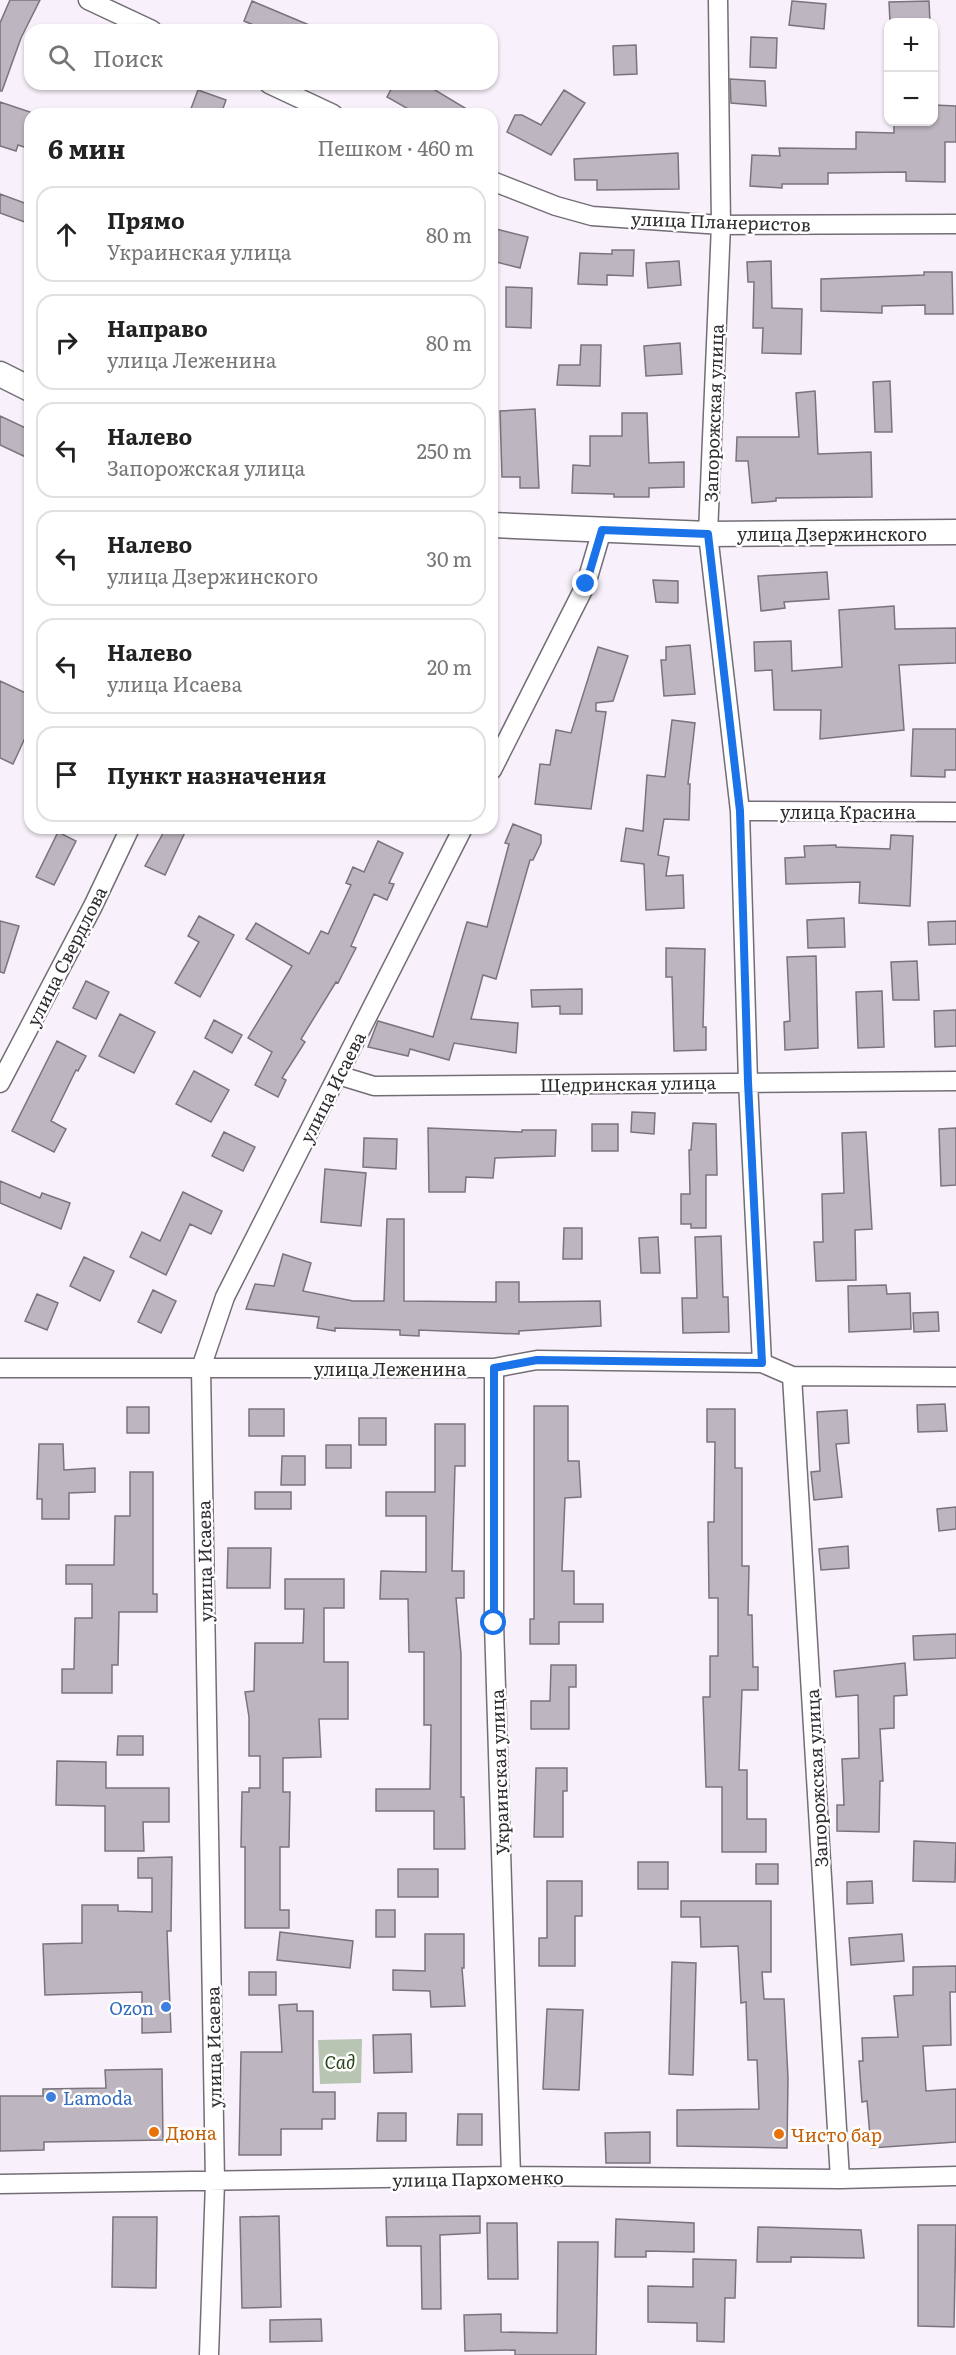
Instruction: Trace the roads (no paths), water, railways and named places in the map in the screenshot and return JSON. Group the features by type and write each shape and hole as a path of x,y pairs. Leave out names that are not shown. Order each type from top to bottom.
{"street":[{"path":"88,0 139,24"},
{"name":"Запорожская улица","path":"718,0 721,225 708,534 740,811 748,1082 762,1363"},
{"path":"282,90 320,108"},
{"name":"улица Планеристов","path":"498,183 556,206 592,216 721,225 956,224"},
{"path":"0,374 24,386"},
{"name":"улица Дзержинского","path":"498,525 708,534 956,532"},
{"path":"498,758 586,584 602,530"},
{"name":"улица Красина","path":"740,811 956,812"},
{"name":"улица Свердлова","path":"0,1083 93,906 127,834"},
{"name":"улица Исаева","path":"209,2355 215,2182 201,1368 225,1297 460,834"},
{"name":"Щедринская улица","path":"338,1076 375,1086 956,1081"},
{"name":"улица Леженина","path":"0,1368 494,1368 537,1360 762,1363 792,1376 956,1377"},
{"name":"Украинская улица","path":"494,1368 494,1623 511,2176"},
{"name":"Запорожская улица","path":"792,1376 840,2179"},
{"name":"улица Пархоменко","path":"0,2184 511,2176 840,2179 956,2176"}],"place":[{"name":"Ozon","path":"166,2007"},
{"name":"Lamoda","path":"51,2097"},
{"name":"Дюна","path":"154,2132"},
{"name":"Чисто бар","path":"779,2134"}],"park label":[{"name":"Сад","path":"340,2061"}]}
